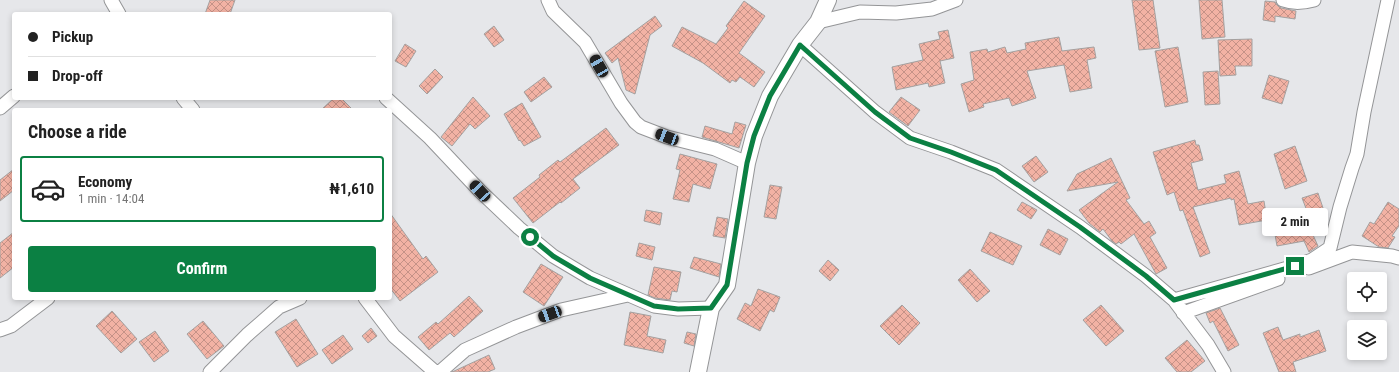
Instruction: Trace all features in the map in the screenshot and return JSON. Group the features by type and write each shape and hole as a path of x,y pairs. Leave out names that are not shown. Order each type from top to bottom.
{"street":[{"path":"111,0 117,12"},
{"path":"548,0 553,11 585,42 621,103 635,122 641,127 667,137 715,149 747,163"},
{"path":"698,372 711,308 727,285 747,163 754,136 770,96 800,45 818,22 828,0"},
{"path":"818,22 860,12 896,13 932,9 956,0"},
{"path":"1284,0 1303,3 1314,0"},
{"path":"1174,300 1295,266 1312,260 1330,248 1340,207 1357,154 1364,112 1388,0"},
{"path":"1393,0 1399,1"},
{"path":"800,45 875,112 910,138 996,170 1080,227 1146,276 1174,300 1208,345 1224,372"},
{"path":"0,108 12,98"},
{"path":"185,100 191,108"},
{"path":"388,100 430,138 480,191 519,228 553,256 590,278 654,306 678,309 711,308"},
{"path":"1183,313 1352,252 1399,258"},
{"path":"440,372 465,350 516,327 561,310 628,294"},
{"path":"0,330 11,326 45,300"},
{"path":"210,372 248,334 279,307 295,300"},
{"path":"367,300 394,336 435,372"}],"building":[{"path":"210,0 235,0 231,12 206,12"},
{"path":"1132,0 1153,0 1160,48 1139,50"},
{"path":"1199,0 1222,0 1225,37 1202,39"},
{"path":"744,1 765,16 739,53 765,72 754,87 740,77 736,82 732,80 730,83 703,63 672,46 682,27 716,44 728,28 726,26"},
{"path":"1265,1 1275,2 1281,8 1296,11 1295,19 1275,16 1275,22 1263,20"},
{"path":"655,16 662,26 650,35 635,94 626,90 618,58 612,63 605,53"},
{"path":"494,26 504,40 494,47 484,34"},
{"path":"948,30 954,58 940,61 945,83 929,87 928,83 896,90 892,67 923,60 919,44 940,39 938,32"},
{"path":"1059,37 1062,51 1094,47 1096,58 1087,60 1092,88 1070,92 1064,65 1027,71 1036,98 1012,106 1009,98 983,104 984,107 969,112 961,84 974,80 970,52 987,49 988,52 1005,47 1007,53 1026,49 1025,43"},
{"path":"1252,39 1252,66 1235,66 1236,75 1220,76 1218,40"},
{"path":"405,44 416,51 406,67 395,61"},
{"path":"1178,47 1188,102 1165,107 1155,51"},
{"path":"435,69 443,77 427,94 419,86"},
{"path":"1218,71 1220,104 1205,105 1203,72"},
{"path":"1269,75 1289,81 1282,104 1262,98"},
{"path":"544,77 552,87 531,102 524,92"},
{"path":"473,97 490,116 475,129 470,124 452,146 441,137"},
{"path":"901,97 920,110 908,126 889,112"},
{"path":"332,100 343,100 351,108 323,108"},
{"path":"522,103 541,137 524,146 520,140 519,141 504,114"},
{"path":"735,122 746,125 739,148 702,137 705,126 732,134"},
{"path":"606,128 619,145 573,179 580,188 533,223 513,198 540,177 539,175 558,160 560,162"},
{"path":"1195,140 1196,145 1199,145 1203,160 1191,163 1198,190 1226,183 1224,175 1239,171 1248,204 1264,201 1267,220 1239,225 1234,199 1231,200 1231,198 1193,207 1210,253 1200,257 1183,210 1180,211 1174,192 1167,195 1153,152"},
{"path":"1295,146 1307,181 1285,189 1274,154"},
{"path":"680,154 717,164 710,189 693,184 689,202 673,199 680,170 676,169"},
{"path":"1036,156 1048,172 1034,182 1022,166"},
{"path":"1111,158 1130,198 1126,200 1144,224 1149,221 1156,233 1150,237 1167,268 1156,274 1134,234 1121,244 1119,242 1116,244 1103,229 1100,232 1089,223 1079,210 1118,182 1067,191 1077,174"},
{"path":"12,171 12,192 0,201 0,180"},
{"path":"770,185 782,187 776,219 764,217"},
{"path":"1318,193 1327,220 1309,226 1318,246 1309,252 1304,241 1277,246 1272,217 1307,211 1302,198"},
{"path":"1022,202 1037,210 1031,219 1017,210"},
{"path":"1388,202 1399,209 1399,226 1392,236 1395,237 1388,248 1379,247 1362,236 1370,222 1374,224"},
{"path":"646,210 662,213 660,225 644,221"},
{"path":"392,216 423,259 426,256 438,272 400,301 392,291"},
{"path":"717,217 728,219 725,238 713,236"},
{"path":"1048,229 1068,239 1060,255 1040,245"},
{"path":"990,232 1022,246 1013,265 981,251"},
{"path":"12,234 12,269 0,278 0,243"},
{"path":"639,243 655,247 652,260 636,256"},
{"path":"694,257 721,264 719,277 690,268"},
{"path":"828,260 839,270 830,281 819,271"},
{"path":"541,264 563,277 544,306 523,292"},
{"path":"654,267 681,272 677,292 672,291 670,300 655,298 648,295"},
{"path":"970,269 990,291 977,302 958,280"},
{"path":"758,289 780,297 774,312 770,310 760,331 737,319 745,303 751,306"},
{"path":"469,296 483,311 454,337 450,333 429,350 418,337 436,322 438,324"},
{"path":"902,305 920,323 899,345 880,326"},
{"path":"1101,305 1124,331 1106,346 1083,320"},
{"path":"1220,308 1239,345 1228,351 1213,321 1210,323 1206,313"},
{"path":"112,311 137,339 121,353 96,326"},
{"path":"630,312 651,316 647,336 666,340 663,353 624,345"},
{"path":"296,319 318,354 297,367 275,332"},
{"path":"203,321 224,346 207,359 187,334"},
{"path":"1278,327 1283,340 1300,334 1300,337 1319,330 1326,351 1293,362 1296,372 1279,372 1263,333"},
{"path":"371,328 377,336 368,343 362,336"},
{"path":"155,331 169,351 154,362 139,342"},
{"path":"687,332 696,334 694,346 684,343"},
{"path":"343,335 353,349 332,364 322,350"},
{"path":"1187,340 1205,361 1191,372 1177,372 1165,358"},
{"path":"489,355 495,369 488,372 452,372"}],"route":[{"path":"530,237 553,256 590,278 654,306 678,309 711,308 727,285 747,163 754,136 770,96 800,45 875,112 910,138 996,170 1080,227 1112,253 1146,276 1174,300 1295,266"}]}
